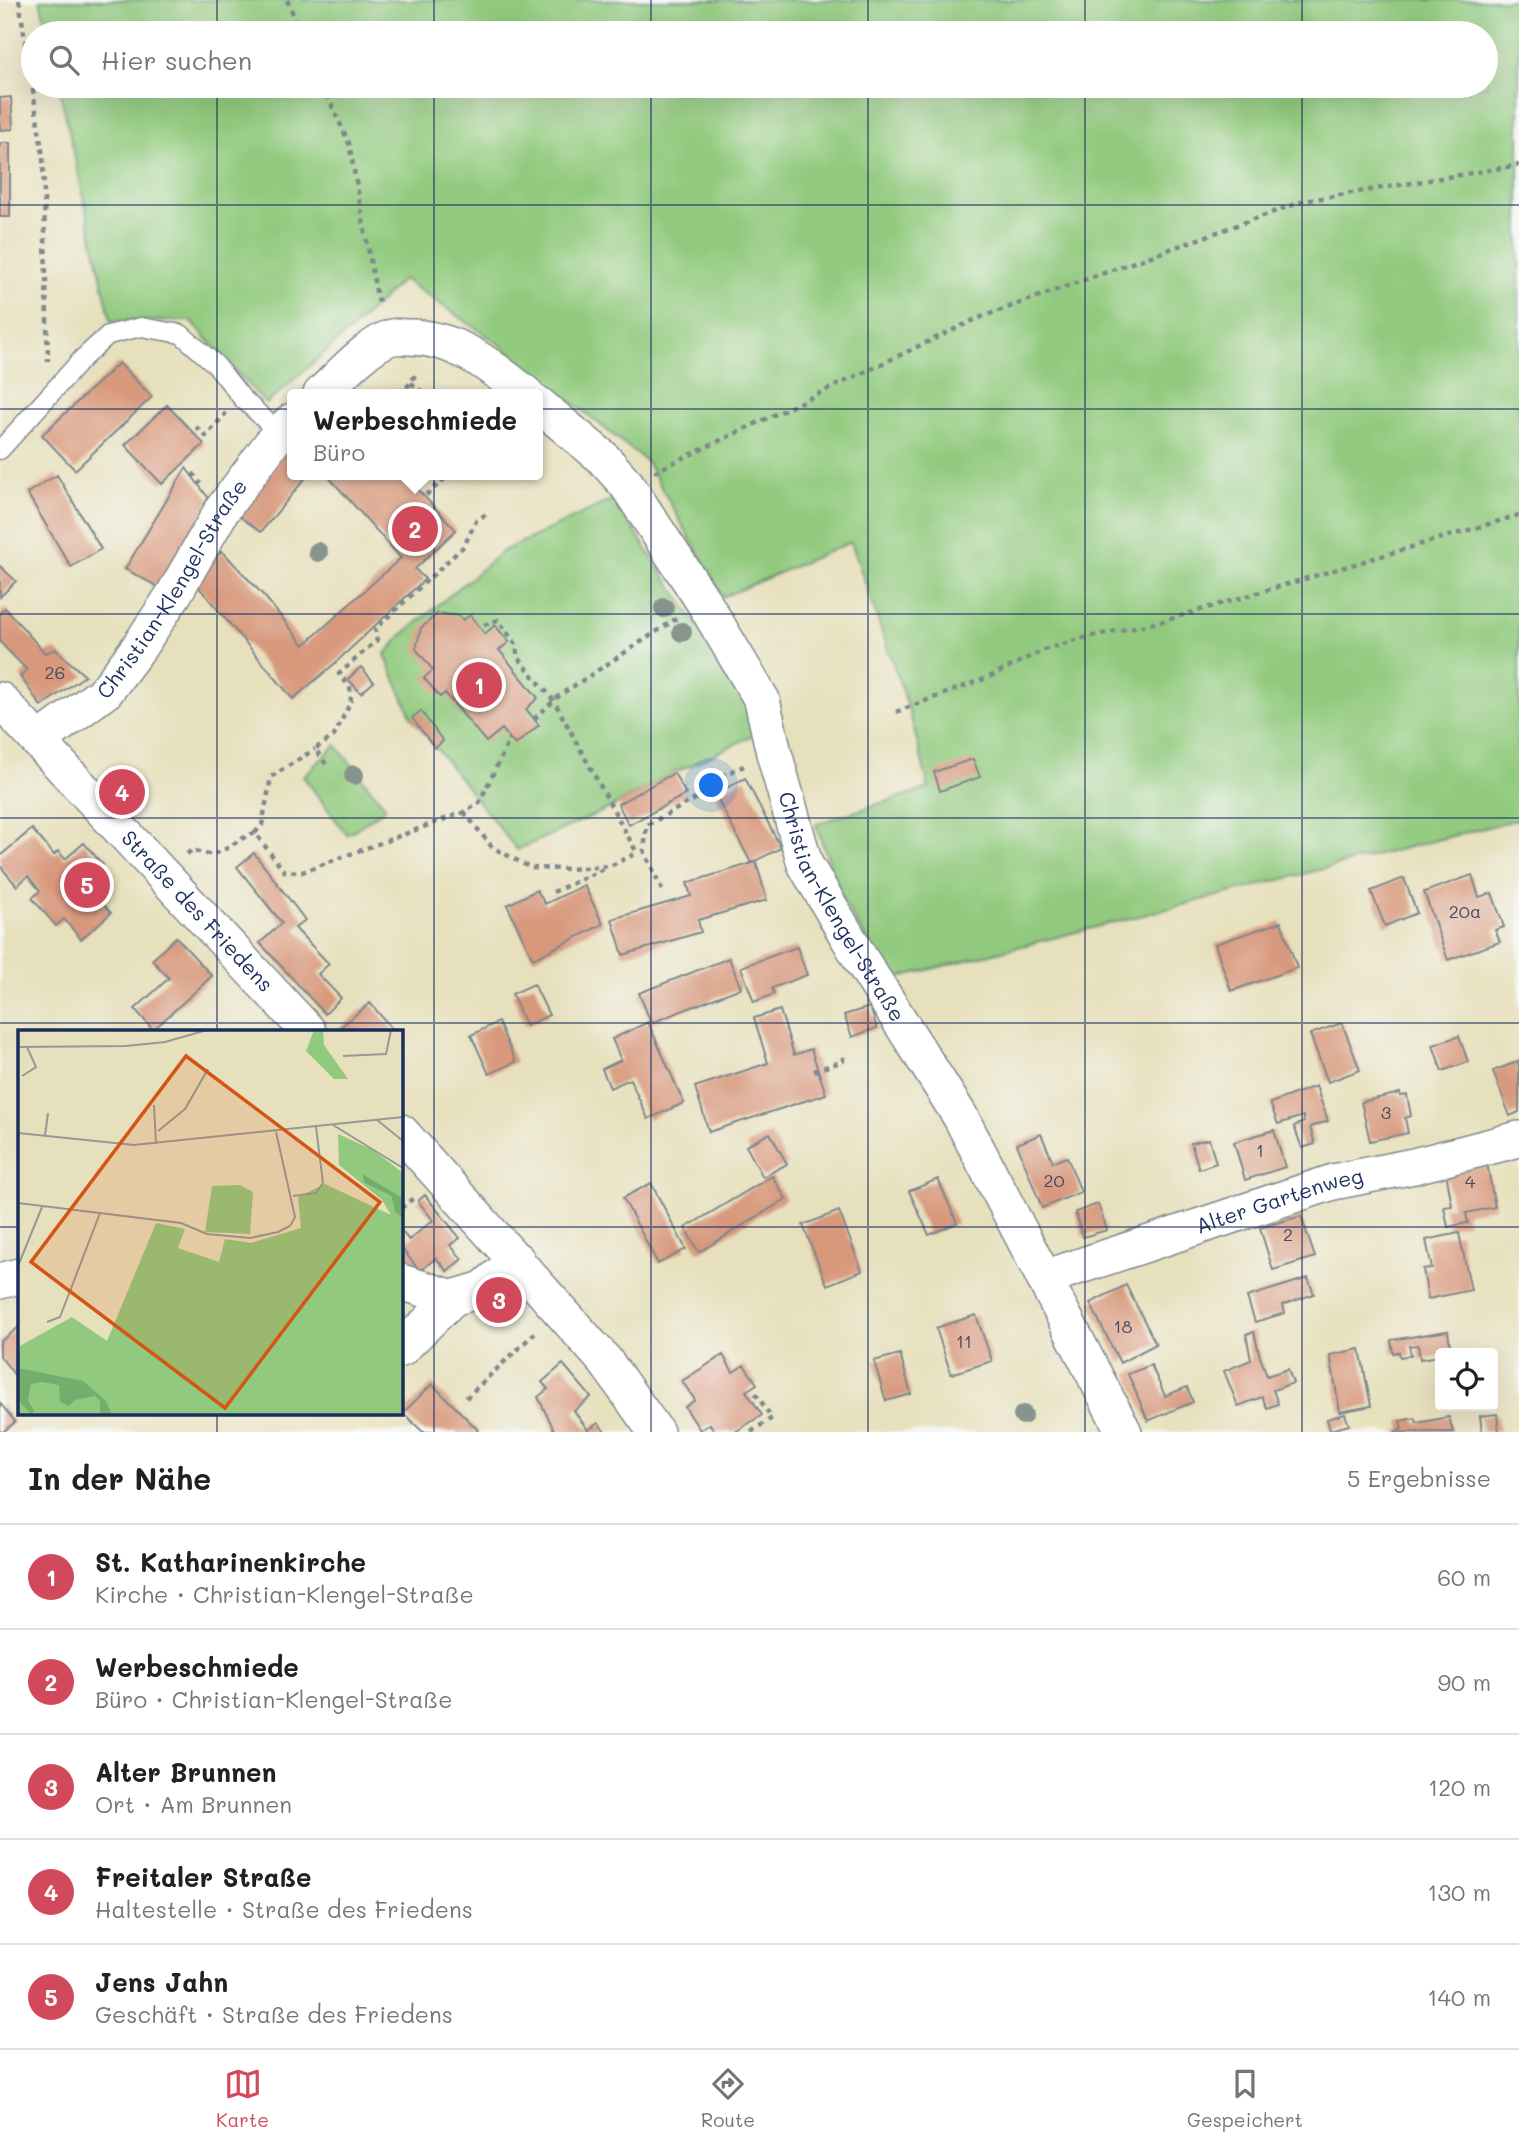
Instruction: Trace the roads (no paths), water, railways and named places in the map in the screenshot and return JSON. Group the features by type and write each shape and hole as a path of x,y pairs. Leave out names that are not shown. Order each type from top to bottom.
{"street":[{"path":"327,389 372,348 393,337 428,337 450,344 493,369 519,389"},
{"name":"Christian-Klengel-Straße","path":"543,409 602,457 627,485 703,601 762,700 805,864 860,958 960,1116 1124,1432"},
{"name":"Christian-Klengel-Straße","path":"38,741 106,691 174,594 222,510 286,427"},
{"name":"Straße des Friedens","path":"0,700 307,1030"},
{"path":"402,1133 618,1377 656,1432"},
{"name":"Alter Gartenweg","path":"1044,1278 1333,1182 1414,1166 1519,1139"},
{"path":"402,1348 453,1298 483,1289 517,1260"},
{"path":"0,1281 18,1276"},
{"path":"402,1282 453,1298"}],"lane":[{"path":"0,450 83,358 108,335 141,327 181,334 216,365 242,398 286,427"}],"place":[{"name":"Werbeschmiede","path":"415,529"},
{"name":"St. Katharinenkirche","path":"479,685"},
{"name":"Freitaler Straße","path":"122,792"},
{"name":"Jens Jahn","path":"87,885"},
{"name":"Alter Brunnen","path":"499,1300"}]}
